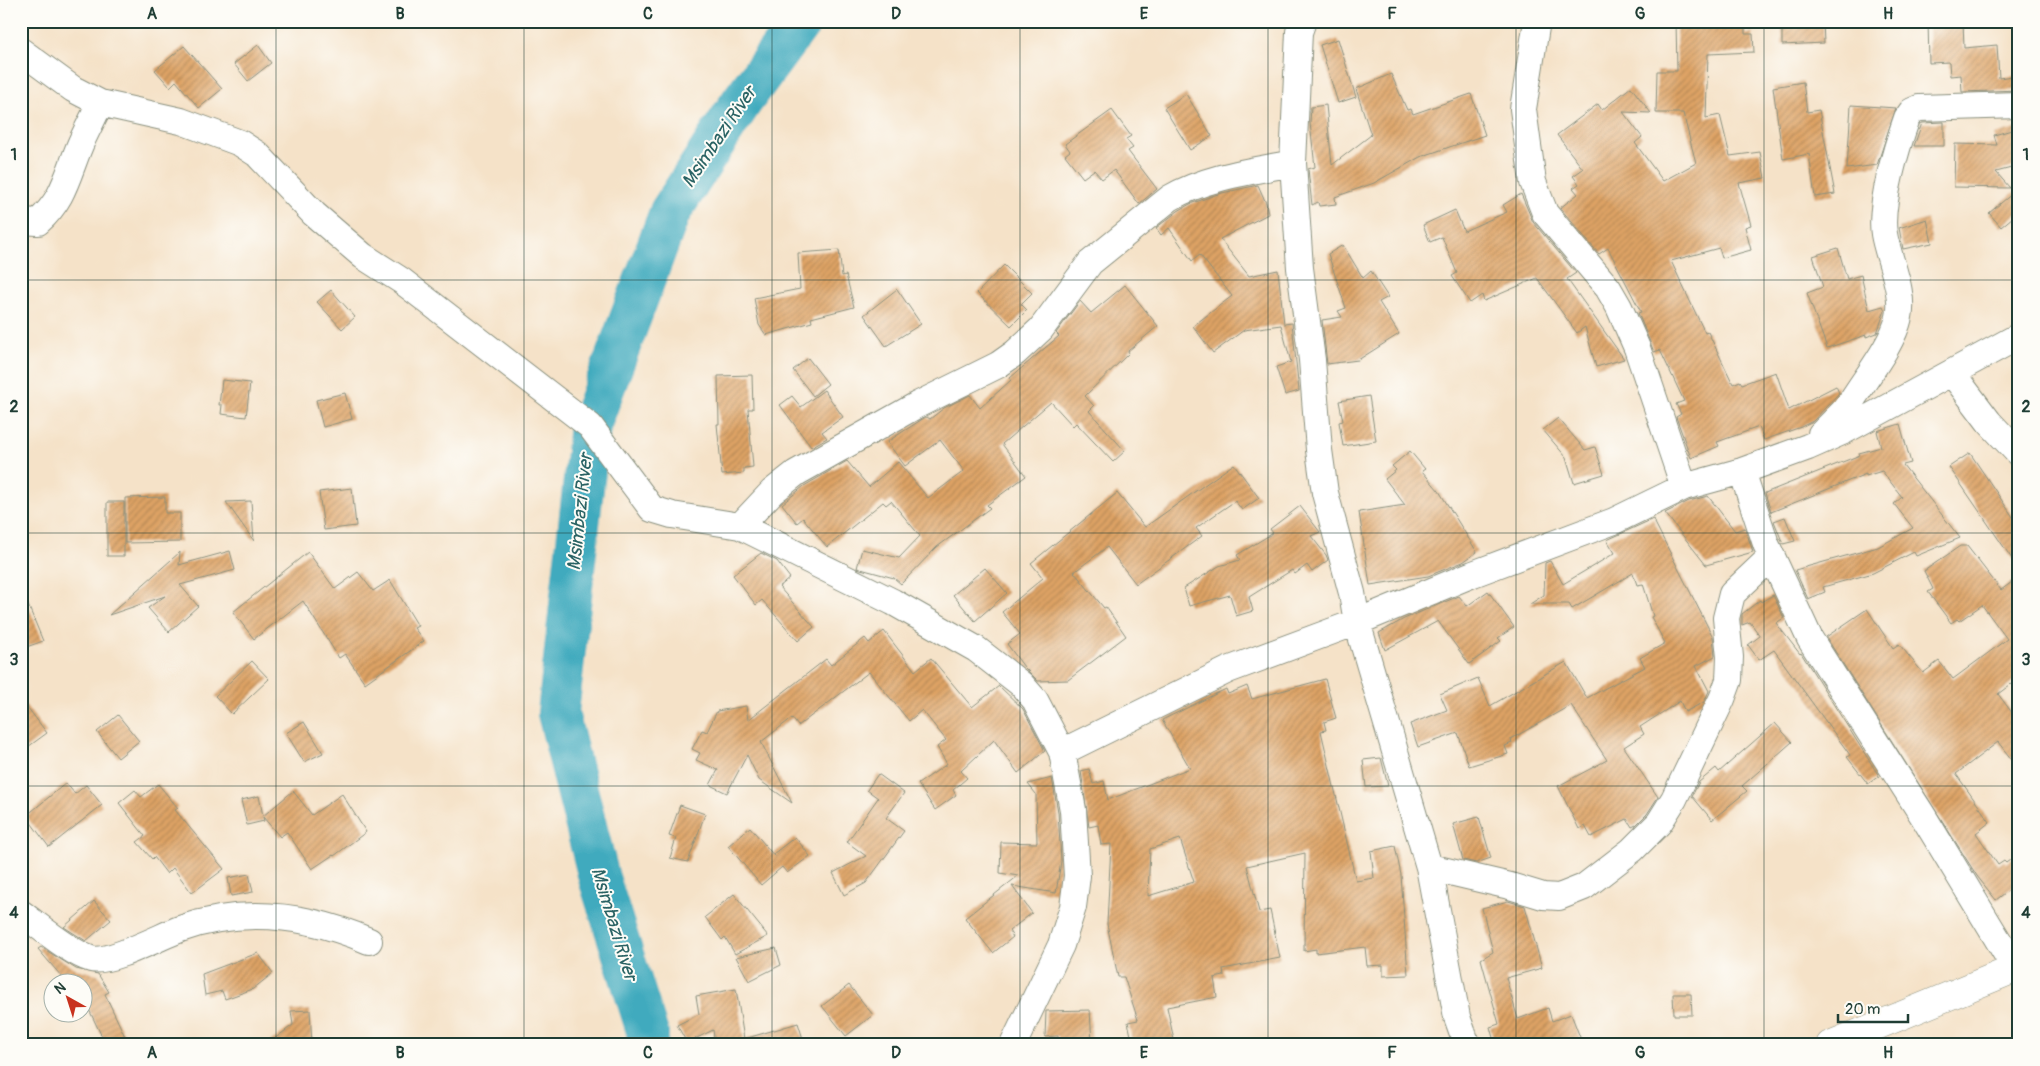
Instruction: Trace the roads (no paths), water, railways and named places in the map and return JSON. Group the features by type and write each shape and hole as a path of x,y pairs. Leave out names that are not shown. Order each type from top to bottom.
{"street":[{"path":"1303,21 1299,32 1293,163 1300,268 1312,360 1319,450 1325,493 1352,593 1357,622 1429,867 1456,1017 1467,1045"},
{"path":"1537,21 1523,109 1533,182 1546,213 1608,288 1619,307 1637,348 1684,487"},
{"path":"21,51 73,89 100,103 181,121 246,147 257,154 314,214 362,256 416,292 590,426 652,509 672,515 740,526 893,602 976,649 1021,684 1035,700 1062,752 1073,810 1077,876 1073,907 1061,945 1013,1045"},
{"path":"21,221 38,222 58,201 69,179 80,145 100,103"},
{"path":"1808,447 1844,411 1894,330 1900,315 1895,278 1884,233 1886,198 1907,118 1912,111 1919,108 2019,106"},
{"path":"740,526 772,492 796,473 917,405 998,365 1015,353 1041,330 1090,263 1170,198 1183,190 1223,178 1293,163"},
{"path":"1062,752 1228,670 1357,622 1473,574 1614,521 1684,487 1742,471 1808,447 1844,431 2019,336"},
{"path":"1952,373 1989,422 2019,454"},
{"path":"1742,471 1771,557 1814,646 1923,816 2017,968 1830,1045"},
{"path":"1429,867 1510,886 1543,896 1559,898 1584,887 1632,850 1659,823 1674,799 1722,699 1728,680 1730,657 1726,618 1732,594 1771,557"},
{"path":"21,913 76,951 91,959 101,959 122,954 182,929 226,917 265,914 340,928 369,941"}],"waterway":[{"name":"Msimbazi River","path":"646,1045 648,1034 599,878 558,713 590,426 670,212 742,101 801,21"}]}
